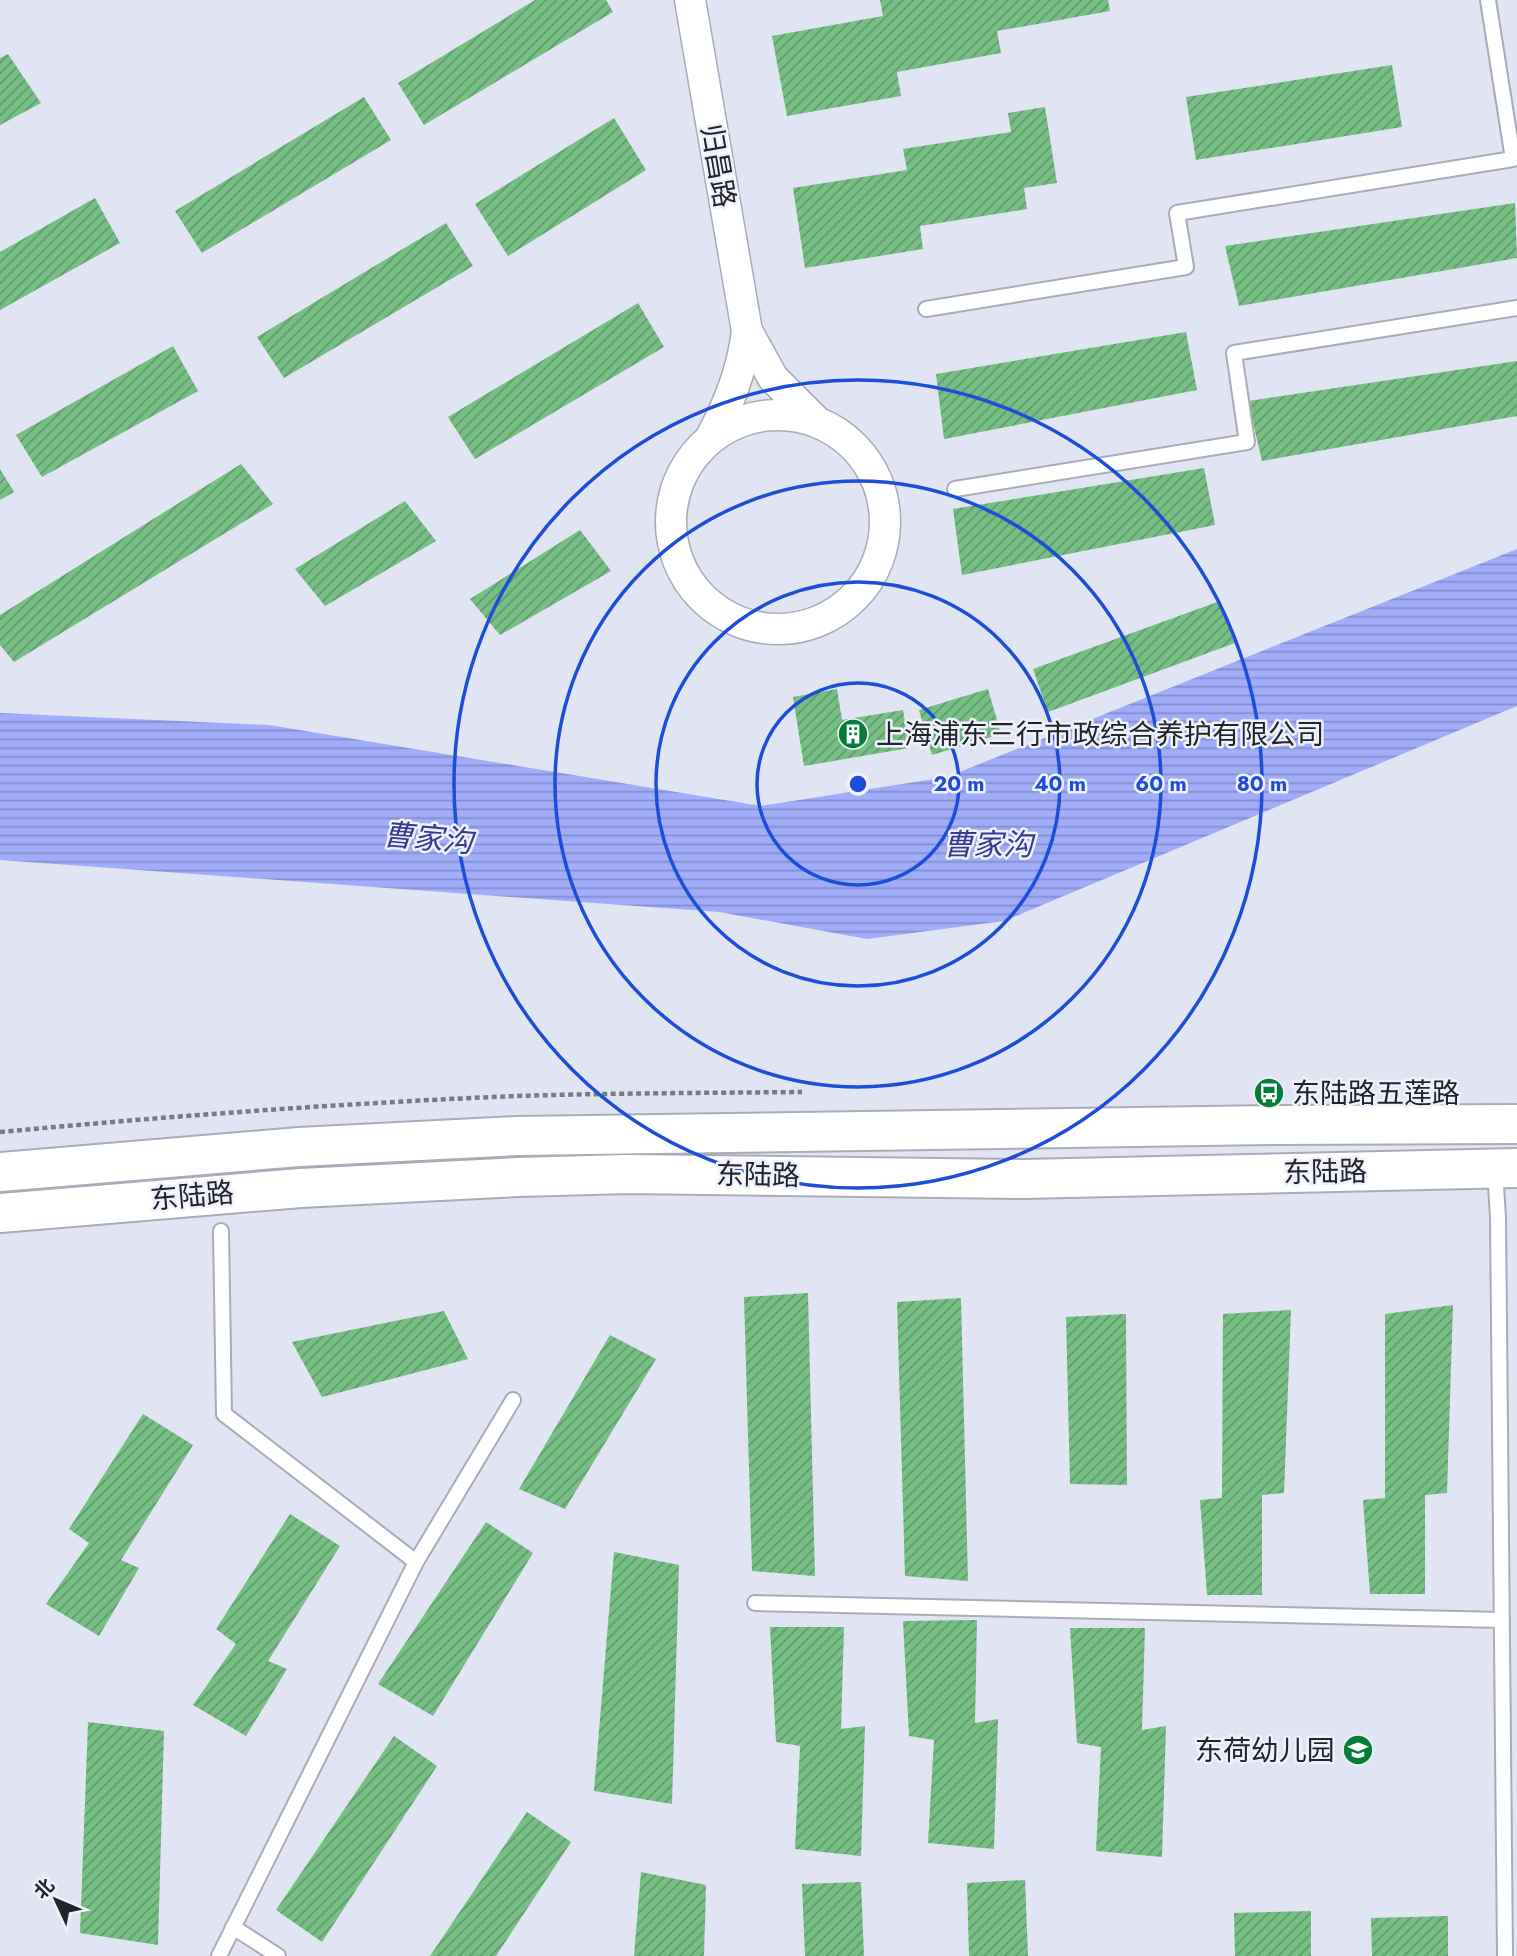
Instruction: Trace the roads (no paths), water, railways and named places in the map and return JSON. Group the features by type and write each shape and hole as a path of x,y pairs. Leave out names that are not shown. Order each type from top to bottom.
{"main road":[{"name":"东陆路","path":"0,1172 299,1147 517,1136 1517,1124"},
{"name":"东陆路","path":"0,1213 302,1188 532,1176 627,1174 1024,1179 1506,1168"}],"street":[{"name":"归昌路","path":"690,0 747,331 737,384 710,440"},
{"name":"归昌路","path":"747,331 773,378 816,421 841,435 861,454 876,477 884,504 885,532 879,559 865,584 846,604 822,620 796,628 767,629 740,623 716,610 695,590 681,567 672,540 671,512 678,485 691,460 710,440 734,425 761,416 789,415 816,421"}],"lane":[{"path":"926,309 1186,268 1177,212 1515,166 1488,0"},
{"path":"955,489 1247,442 1234,353 1517,308"},
{"path":"1505,1956 1498,1217 1506,1168"},
{"path":"221,1231 224,1414 416,1562"},
{"path":"219,1956 416,1562 513,1400"},
{"path":"755,1603 1502,1620"},
{"path":"233,1927 278,1956"}],"water":[{"name":"曹家沟","path":"1517,549 1517,706 1004,921 867,939 719,912 0,860 0,713 269,725 761,806 947,777"}],"place":[{"name":"上海浦东三行市政综合养护有限公司","path":"853,734"},
{"name":"东陆路五莲路","path":"1269,1093"},
{"name":"东荷幼儿园","path":"1358,1750"}]}
